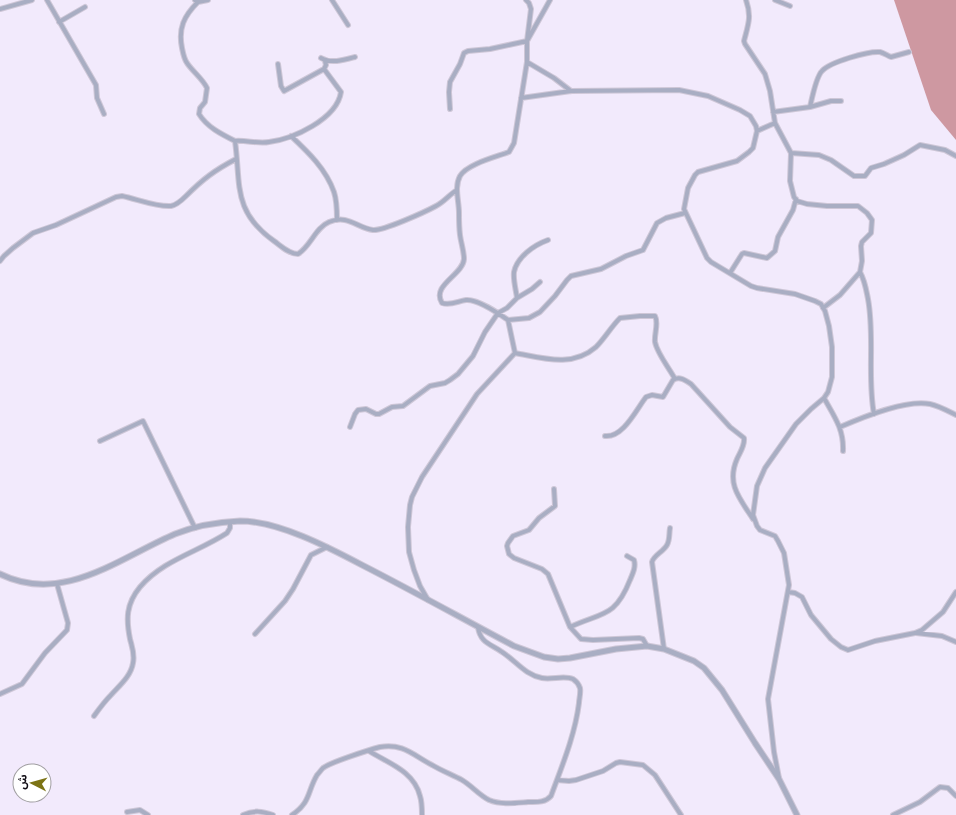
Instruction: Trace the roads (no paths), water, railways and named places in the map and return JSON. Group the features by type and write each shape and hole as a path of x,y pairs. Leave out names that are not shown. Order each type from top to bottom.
{"street":[{"path":"0,9 32,0"},
{"path":"47,0 96,85 97,98 104,114"},
{"path":"208,0 196,1 184,21 180,38 186,62 200,77 207,88 205,102 200,108 199,114 208,125 216,131 235,140 270,142 299,133 315,124 325,117 333,108 340,95 340,91 324,69 323,59 343,60 355,57"},
{"path":"332,0 348,24"},
{"path":"526,0 529,3 530,8 527,62 514,143 509,152 472,166 459,178 457,190 459,224 464,259 462,265 442,288 440,292 440,300 442,303 447,304 472,300 498,313 508,320 529,318 540,312 571,276 601,269 626,256 643,250 657,223 666,218 685,213"},
{"path":"450,108 448,92 450,82 464,53 468,51 490,49 527,41 550,0"},
{"path":"730,273 744,253 768,258 773,254 777,246 780,233 793,210 796,200 792,192 790,181 791,153 775,123 770,91 765,74 744,41 750,14 746,0"},
{"path":"775,0 790,6"},
{"path":"59,22 85,7"},
{"path":"810,106 820,74 826,68 847,59 867,53 882,52 892,57 909,52"},
{"path":"527,62 554,78 571,91"},
{"path":"278,64 280,84 284,91 324,69"},
{"path":"521,98 571,91 668,89 693,92 721,101 750,116 756,126 757,131 753,148 745,157 737,161 698,172 694,175 684,199 685,213 707,258 711,262 757,288 795,294 809,298 821,304 828,317 832,346 832,377 828,392 824,398 811,408 796,424 765,468 757,486 753,515 754,521"},
{"path":"773,112 831,101 841,101"},
{"path":"757,131 775,123"},
{"path":"291,136 315,159 328,179 334,192 337,220"},
{"path":"235,140 238,188 242,202 262,233 288,252 295,254 300,252 324,225 337,220 346,220 373,230 378,229 400,222 437,206 457,190"},
{"path":"791,153 813,154 824,157 856,176 865,176 872,167 884,164 904,155 919,145 946,150 956,156"},
{"path":"0,261 8,252 33,232 56,225 112,199 122,196 165,206 173,206 180,202 200,182 215,170 236,159"},
{"path":"796,200 807,204 827,206 858,206 867,213 872,220 871,233 862,242 860,272 866,285 870,310 872,338 872,405 874,414"},
{"path":"517,298 514,274 516,268 523,257 533,247 548,240"},
{"path":"823,308 840,295 860,272"},
{"path":"350,427 358,410 366,409 379,414 392,408 403,406 430,386 445,383 458,374 473,356 485,332 498,313 508,308 517,298 540,282"},
{"path":"515,353 570,360 596,347 620,318 630,316 655,316 657,320 655,341 657,348 675,379"},
{"path":"508,320 515,353"},
{"path":"428,600 420,586 409,552 408,527 412,497 422,477 477,394 515,353"},
{"path":"605,436 613,436 624,427 646,397 652,395 663,397 671,382 675,379 681,378 692,384 730,427 744,438 743,446 736,461 732,477 738,495 760,530 775,536 778,541 784,553 789,585 768,699 774,752 779,779"},
{"path":"824,398 840,427 843,451"},
{"path":"840,427 896,406 929,404 946,410 956,416"},
{"path":"100,441 143,420 195,528"},
{"path":"554,489 555,506 539,518 529,530 513,536 508,543 508,550 511,556 542,569 548,574 570,627 581,639 593,640 639,638 642,639 647,646"},
{"path":"94,716 122,684 133,664 134,654 127,616 128,608 136,592 164,566 227,534 230,528 230,522"},
{"path":"0,574 12,580 26,584 43,585 68,583 87,577 170,537 195,528 230,522 257,523 274,526 327,547 478,627 529,652 544,657 558,659 570,658 647,646 664,649 694,660 722,690 754,743 779,779 798,815"},
{"path":"664,649 652,562 653,559 667,545 670,528"},
{"path":"255,634 293,589 311,555 327,547"},
{"path":"570,627 606,613 621,600 635,568 634,560 626,556"},
{"path":"0,694 22,684 45,652 67,630 68,623 57,584"},
{"path":"788,592 795,593 802,597 811,615 823,630 836,644 844,649 851,650 875,641 915,633 942,636 956,642"},
{"path":"915,633 930,624 943,612 956,592"},
{"path":"292,815 308,800 317,776 322,768 348,757 391,746 400,747 410,751 430,764 461,780 490,800 502,803 545,801 551,796 578,714 579,685 573,679 542,678 527,672 502,652 483,640 479,634 478,627"},
{"path":"369,751 394,764 417,786 420,796 422,815"},
{"path":"557,780 576,780 603,771 620,762 643,765 655,775 681,815"},
{"path":"893,815 920,802 940,787 948,788 956,796"},
{"path":"127,812 140,810 148,815"},
{"path":"243,815 254,811 259,811 273,815"}]}
